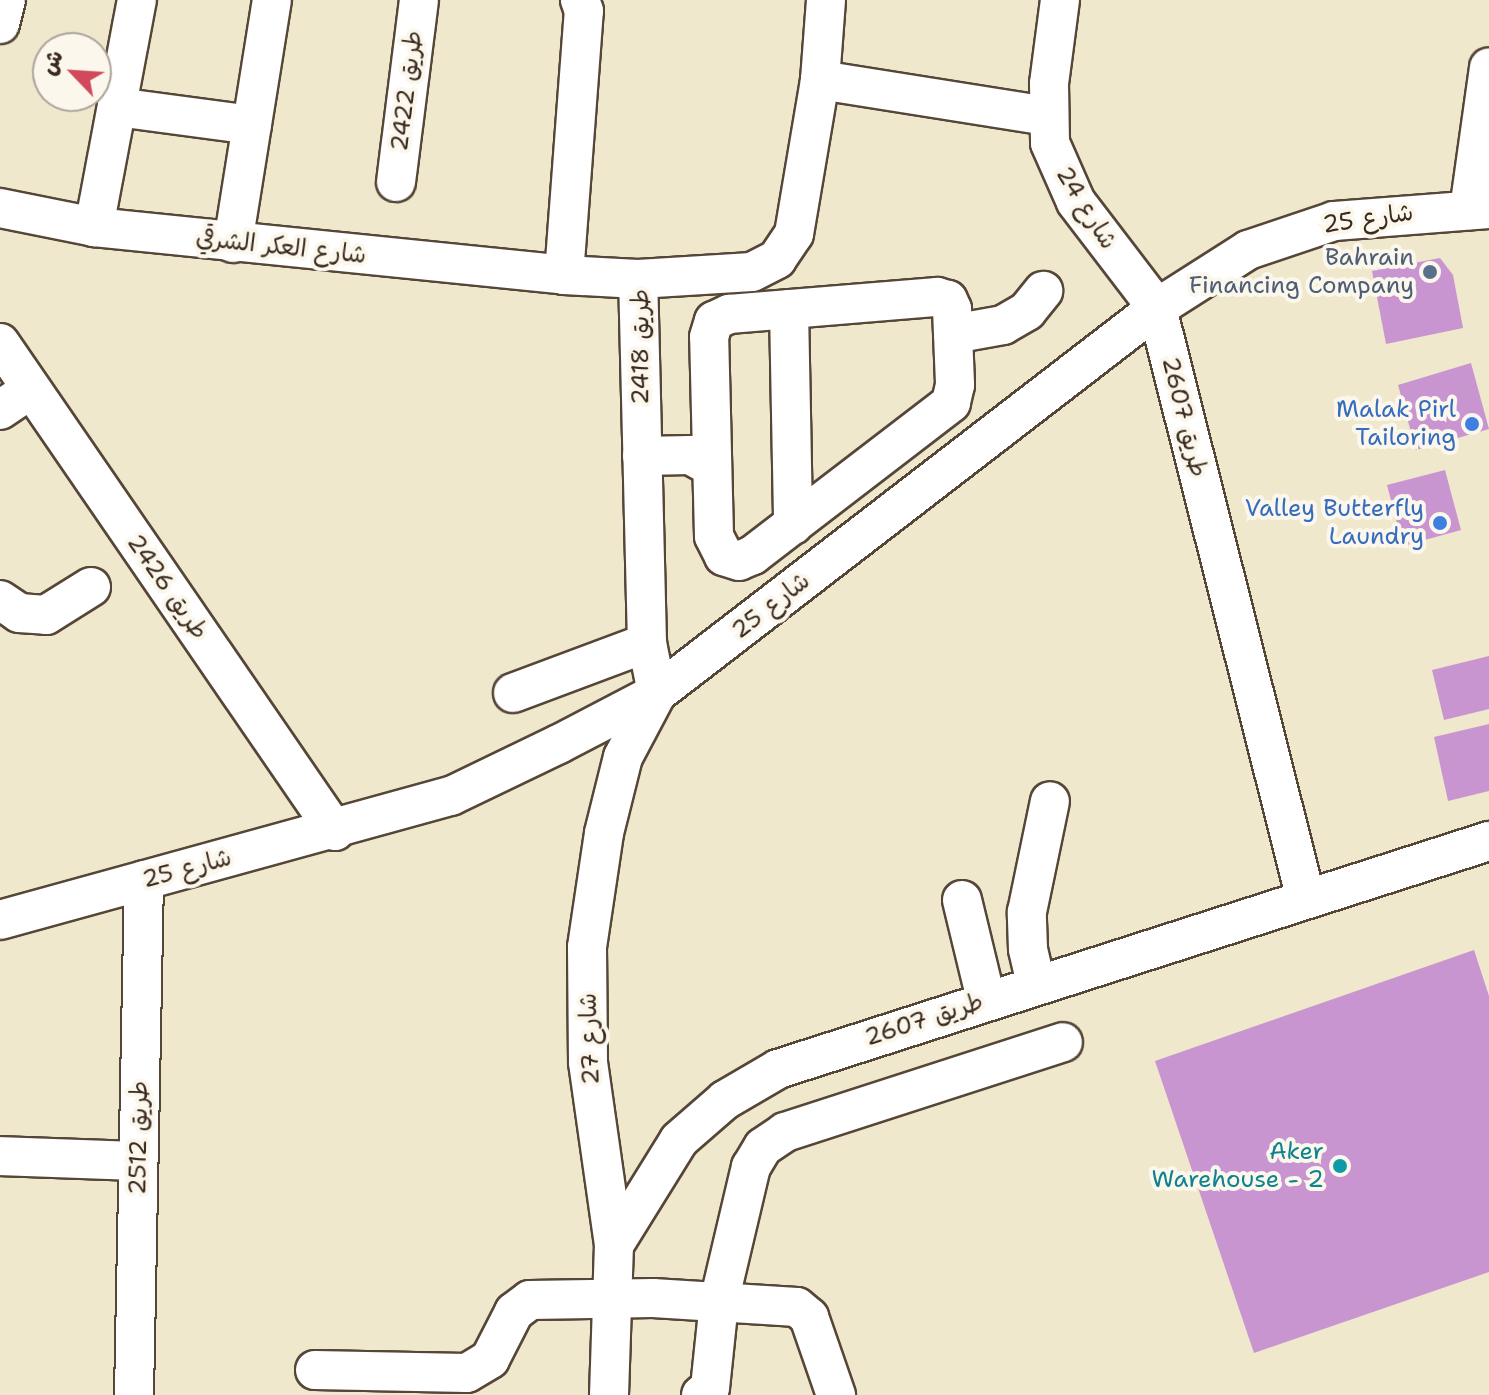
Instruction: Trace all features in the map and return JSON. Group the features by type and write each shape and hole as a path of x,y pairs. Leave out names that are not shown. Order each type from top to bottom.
{"street":[{"path":"0,24 6,0"},
{"path":"94,227 137,0"},
{"path":"233,243 272,0"},
{"name":"طريق 2422","path":"396,182 419,0"},
{"path":"564,275 584,11 580,0"},
{"name":"طريق 2418","path":"657,693 647,643 638,279 752,272 777,259 794,234 820,80 826,0"},
{"name":"شارع 24","path":"1060,0 1047,116 1060,174 1076,202 1157,308"},
{"path":"1479,209 1489,67"},
{"path":"820,80 1047,116"},
{"path":"117,107 252,125"},
{"name":"شارع العكر الشرقي","path":"0,208 94,227 233,243 564,275 638,279"},
{"name":"شارع 25","path":"0,920 335,831 451,796 657,693 1157,308 1248,250 1334,221 1479,209"},
{"path":"953,334 1003,325 1027,311 1043,291"},
{"path":"943,297 952,309 953,334 955,385 951,403 746,559 724,556 714,536 709,337 714,321 729,314 943,297"},
{"name":"طريق 2607","path":"1157,308 1306,899"},
{"path":"789,309 793,525"},
{"name":"طريق 2426","path":"0,343 335,831"},
{"path":"0,410 31,389"},
{"path":"642,443 686,431 711,418"},
{"path":"0,426 0,437"},
{"path":"642,443 690,455 712,467"},
{"path":"0,600 19,613 46,615 91,587"},
{"path":"513,693 647,643"},
{"name":"شارع 27","path":"609,1395 614,1245 588,1062 587,947 604,833 623,757 657,693"},
{"path":"1036,984 1028,949 1027,912 1050,801"},
{"name":"طريق 2607","path":"614,1245 661,1164 725,1100 792,1064 986,999 1489,841"},
{"name":"طريق 2512","path":"134,1395 144,880"},
{"path":"962,900 986,999"},
{"path":"713,1393 719,1302 751,1167 773,1138 1063,1042"},
{"path":"0,1156 138,1161"},
{"path":"315,1370 467,1373 490,1359 514,1312 530,1300 719,1302 804,1311 833,1394"}],"building":[{"path":"1440,258 1453,275 1463,328 1386,344 1372,271"},
{"path":"1471,363 1489,429 1416,450 1398,385"},
{"path":"1445,470 1461,530 1403,546 1387,485"},
{"path":"1489,656 1489,709 1444,720 1432,670"},
{"path":"1489,724 1489,791 1448,801 1434,737"},
{"name":"Aker Warehouse - 2","path":"1474,950 1489,996 1489,1272 1254,1353 1155,1061"}],"place":[{"name":"Bahrain Financing Company","path":"1430,272"},
{"name":"Malak Pirl Tailoring","path":"1472,424"},
{"name":"Valley Butterfly Laundry","path":"1440,523"},
{"name":"Aker Warehouse - 2","path":"1340,1166"}]}
